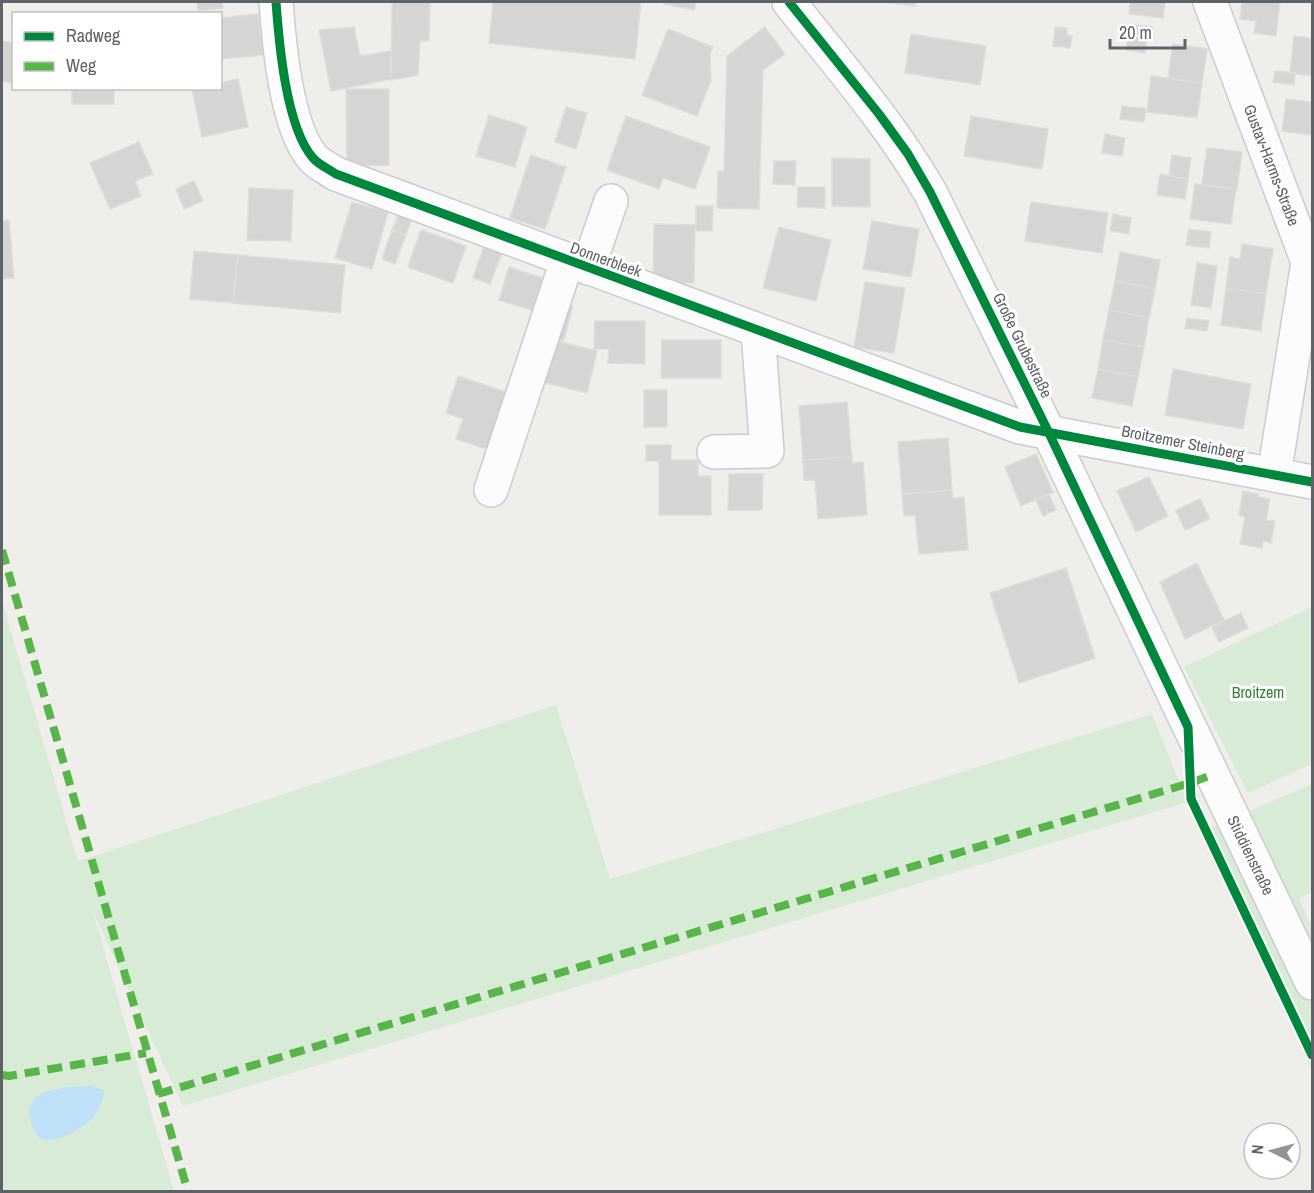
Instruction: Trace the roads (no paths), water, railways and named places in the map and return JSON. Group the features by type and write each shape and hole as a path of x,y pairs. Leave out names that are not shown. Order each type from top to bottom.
{"street":[{"name":"Donnerbleek","path":"276,2 280,53 299,137 314,160 336,174 1020,427 1048,431"},
{"name":"Große Grubestraße","path":"789,2 879,114 908,154 954,238 1188,727"},
{"name":"Gustav-Harms-Straße","path":"1210,2 1310,262 1274,475"},
{"path":"577,265 611,201"},
{"name":"Donnerbleek","path":"491,490 577,265"},
{"path":"714,452 767,451 758,331"},
{"name":"Broitzemer Steinberg","path":"1048,431 1312,482"},
{"name":"Stiddienstraße","path":"1188,727 1312,983"}],"water":[{"path":"91,1086 104,1090 100,1106 91,1120 60,1138 45,1140 37,1135 30,1116 30,1106 35,1099 52,1090"}],"park label":[{"name":"Broitzem","path":"1258,692"}]}
